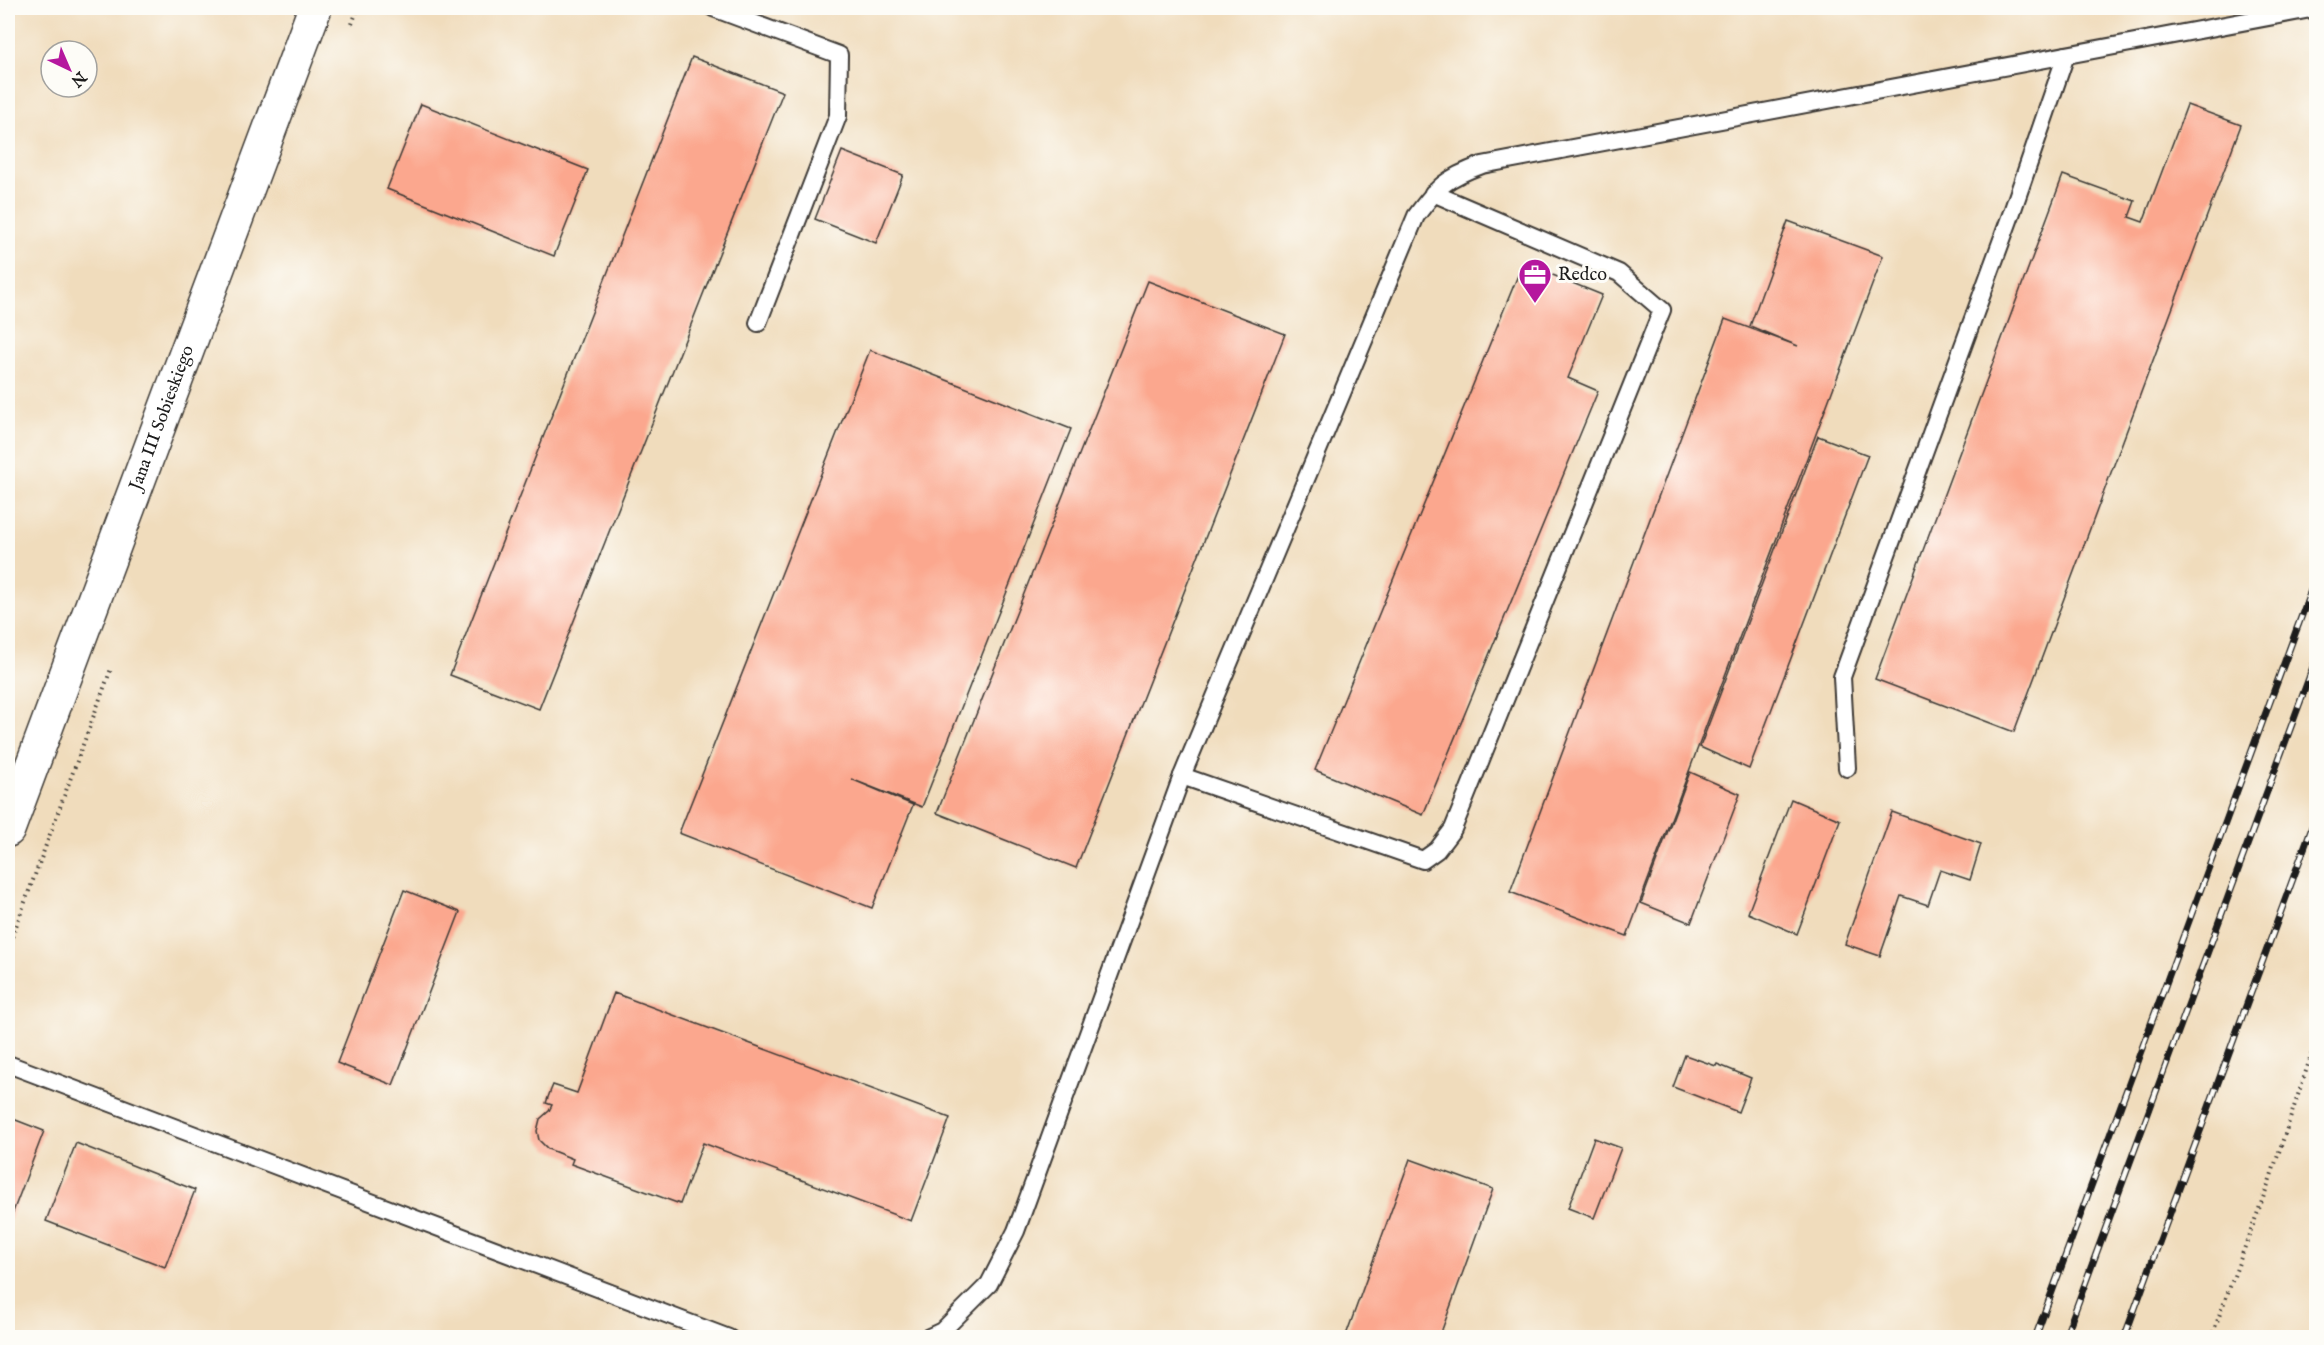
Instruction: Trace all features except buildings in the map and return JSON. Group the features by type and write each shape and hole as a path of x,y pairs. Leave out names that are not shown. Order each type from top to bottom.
{"main road":[{"name":"Jana III Sobieskiego","path":"8,830 315,8"}],"lane":[{"path":"713,8 839,56 837,116 758,323"},
{"path":"927,1338 942,1331 989,1284 1016,1231 1182,776 1416,216 1433,193 1455,175 1482,165 2316,8"},
{"path":"1847,768 1842,677 2012,213 2066,55"},
{"path":"1182,776 1423,860 1437,850 1453,829 1662,310 1619,273 1433,193"},
{"path":"8,1064 729,1338"}],"path":[{"path":"2211,1338 2269,1182 2316,1041"}],"railway":[{"path":"2035,1338 2316,577"},
{"path":"2065,1338 2316,659"},
{"path":"2124,1338 2316,816"},
{"path":"2314,1338 2316,1332"}],"place":[{"name":"Redco","path":"1535,304"}]}
